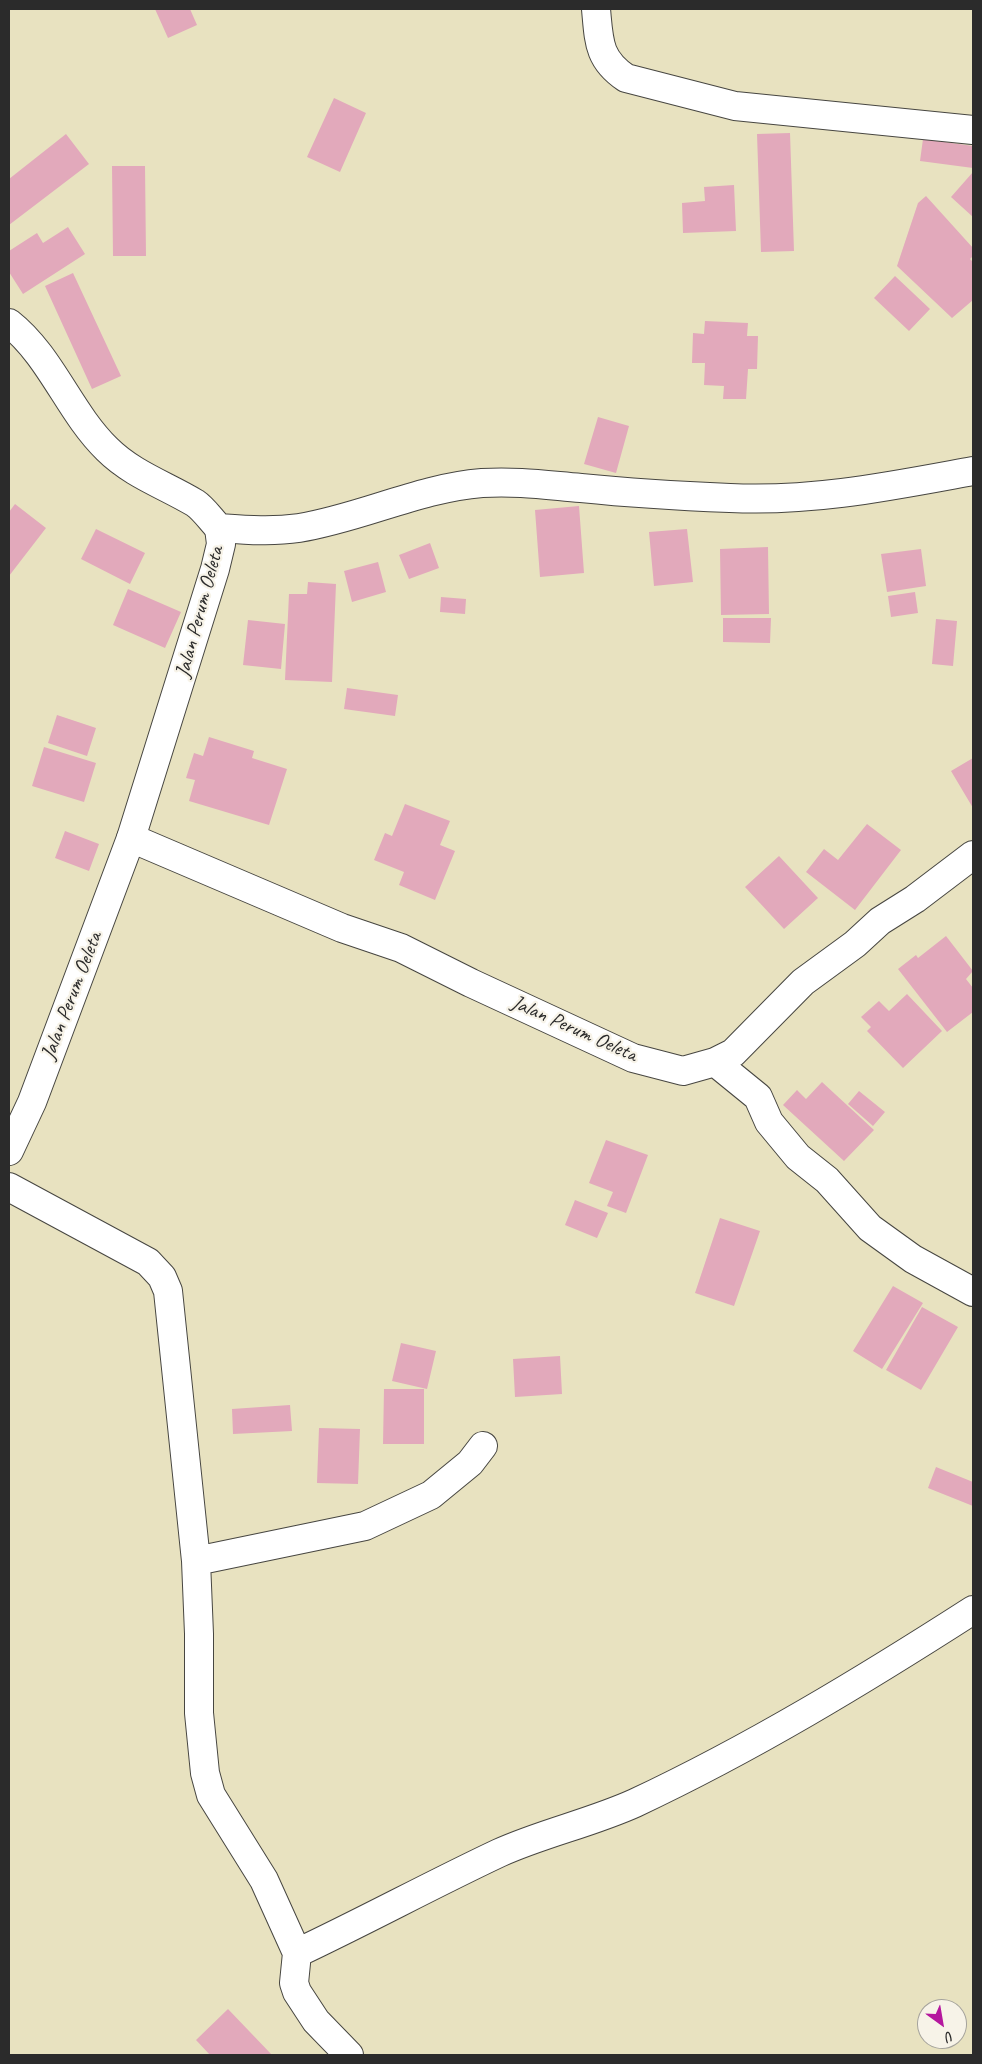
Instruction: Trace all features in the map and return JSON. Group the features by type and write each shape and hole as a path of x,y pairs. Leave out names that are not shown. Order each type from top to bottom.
{"street":[{"path":"596,9 599,38 604,57 613,70 626,78 735,106 973,130"},
{"path":"9,323 32,346 85,425 108,450 148,480 196,504 219,528 266,532 300,528 434,491 478,484 517,481 639,493 794,499 859,493 973,471"},
{"name":"Jalan Perum Oeleta","path":"9,1152 32,1102 131,838 215,569 221,544 219,528"},
{"name":"Jalan Perum Oeleta","path":"131,838 342,928 401,948 470,983 633,1058 683,1071 715,1062 733,1053 803,982 855,944 880,921 915,899 973,855"},
{"path":"715,1062 758,1097 769,1122 798,1157 826,1180 870,1228 913,1259 973,1292"},
{"path":"9,1187 148,1262 162,1277 168,1291 196,1561 200,1634 199,1712 205,1773 212,1795 264,1880 297,1953 294,1983 297,1992 316,2021 350,2055"},
{"path":"196,1561 365,1526 431,1495 470,1463 482,1446"},
{"path":"297,1953 500,1853 598,1818 672,1784 882,1669 973,1610"}],"building":[{"path":"155,9 190,9 197,25 168,38"},
{"path":"334,98 366,113 340,172 307,157"},
{"path":"790,133 794,251 761,252 757,134"},
{"path":"66,134 89,164 9,225 9,179"},
{"path":"923,139 973,146 973,168 920,161"},
{"path":"112,166 145,166 146,256 113,256"},
{"path":"973,172 973,217 951,197"},
{"path":"734,185 736,231 683,233 682,203 705,201 704,187"},
{"path":"926,196 973,248 973,256 970,259 973,262 973,300 952,318 897,266 918,203"},
{"path":"68,227 85,254 23,294 9,272 9,251 37,233 43,243"},
{"path":"73,273 121,376 92,389 45,286"},
{"path":"895,276 930,309 909,331 874,298"},
{"path":"705,321 748,323 747,336 758,336 757,369 748,369 746,399 723,399 724,386 704,385 705,363 692,363 693,333 704,334"},
{"path":"598,417 629,426 616,473 584,464"},
{"path":"15,504 46,528 9,576 9,512"},
{"path":"579,506 584,573 540,577 535,510"},
{"path":"96,529 145,553 130,584 81,559"},
{"path":"687,529 693,582 654,586 649,532"},
{"path":"430,543 439,568 409,579 399,555"},
{"path":"768,547 769,614 721,615 720,549"},
{"path":"921,549 926,586 887,592 881,554"},
{"path":"378,562 386,592 352,602 344,571"},
{"path":"308,582 336,584 332,682 285,680 289,594 307,594"},
{"path":"128,589 181,612 165,648 113,625"},
{"path":"915,592 918,613 891,617 888,596"},
{"path":"441,597 466,599 465,614 440,612"},
{"path":"723,618 771,618 770,643 723,642"},
{"path":"936,619 957,621 953,666 932,664"},
{"path":"248,620 285,624 281,669 243,665"},
{"path":"347,688 398,695 395,716 344,709"},
{"path":"57,715 96,728 87,756 48,743"},
{"path":"209,737 254,751 252,758 287,769 269,825 189,801 195,780 186,778 194,753 203,756"},
{"path":"44,747 96,763 84,802 32,786"},
{"path":"973,758 973,808 951,771"},
{"path":"405,804 450,821 440,845 455,851 435,900 399,885 404,872 374,860 385,833 392,836"},
{"path":"867,824 901,850 855,910 806,872 824,849 838,860"},
{"path":"65,831 99,844 89,871 55,858"},
{"path":"779,856 818,898 784,929 745,887"},
{"path":"946,936 973,971 966,979 973,988 973,1012 947,1032 898,969 916,955 918,958"},
{"path":"907,994 942,1031 903,1068 867,1031 871,1027 861,1017 879,1001 889,1011"},
{"path":"822,1082 874,1130 844,1161 783,1105 797,1090 806,1099"},
{"path":"859,1091 885,1112 873,1126 848,1104"},
{"path":"606,1140 648,1155 626,1213 607,1206 613,1192 589,1183"},
{"path":"575,1200 608,1213 597,1238 565,1225"},
{"path":"720,1218 760,1231 734,1306 695,1293"},
{"path":"893,1286 923,1303 882,1369 853,1351"},
{"path":"922,1307 958,1327 921,1390 886,1370"},
{"path":"401,1343 436,1351 427,1389 392,1381"},
{"path":"560,1356 562,1394 515,1397 513,1359"},
{"path":"384,1389 424,1389 424,1444 383,1444"},
{"path":"290,1405 292,1431 233,1434 232,1409"},
{"path":"319,1428 360,1429 358,1484 317,1483"},
{"path":"936,1467 973,1482 973,1506 928,1488"},
{"path":"228,2009 272,2055 210,2055 196,2040"}]}
